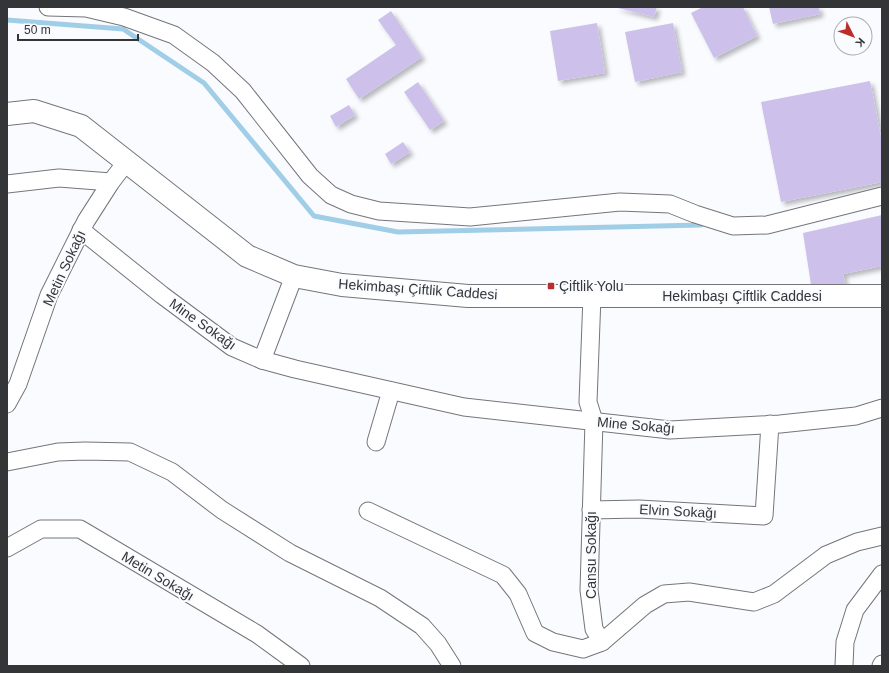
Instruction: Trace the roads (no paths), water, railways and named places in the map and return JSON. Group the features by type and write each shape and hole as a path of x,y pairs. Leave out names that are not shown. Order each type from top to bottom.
{"main road":[{"name":"Hekimbaşı Çiftlik Caddesi","path":"7,114 34,111 81,126 247,256 294,276 342,285 468,296 882,296"}],"street":[{"path":"48,7 86,8 124,17 174,35 213,63 243,91 310,176 331,195 351,204 380,211 470,217 620,202 670,204 732,226 767,225 882,196"},
{"name":"Metin Sokağı","path":"7,404 18,384 49,295 81,230 111,182 127,161"},
{"path":"7,184 58,178 111,182"},
{"name":"Mine Sokağı","path":"81,230 162,295 232,347 262,360 391,391 464,407 670,430 770,424 856,416 882,408"},
{"path":"262,360 294,276"},
{"name":"Cansu Sokağı","path":"592,296 588,402 594,421 589,590 594,629 602,642"},
{"path":"376,442 391,391"},
{"name":"Elvin Sokağı","path":"591,510 639,509 764,516 770,424"},
{"path":"7,462 58,452 130,452 172,472 222,510 290,554 380,598 422,626 438,644 452,666"},
{"path":"368,511 503,575 518,594 535,633 553,642 583,649 602,642 645,605 664,594 689,592 754,602 774,594 826,555 857,542 882,536"},
{"name":"Metin Sokağı","path":"7,548 41,529 80,529 258,634 301,666"},
{"path":"844,666 845,642 855,610 882,574"}],"waterway":[{"path":"7,20 123,29 204,83 314,216 398,232 701,225"}],"place":[{"name":"Çiftlik Yolu","path":"551,286"}]}
